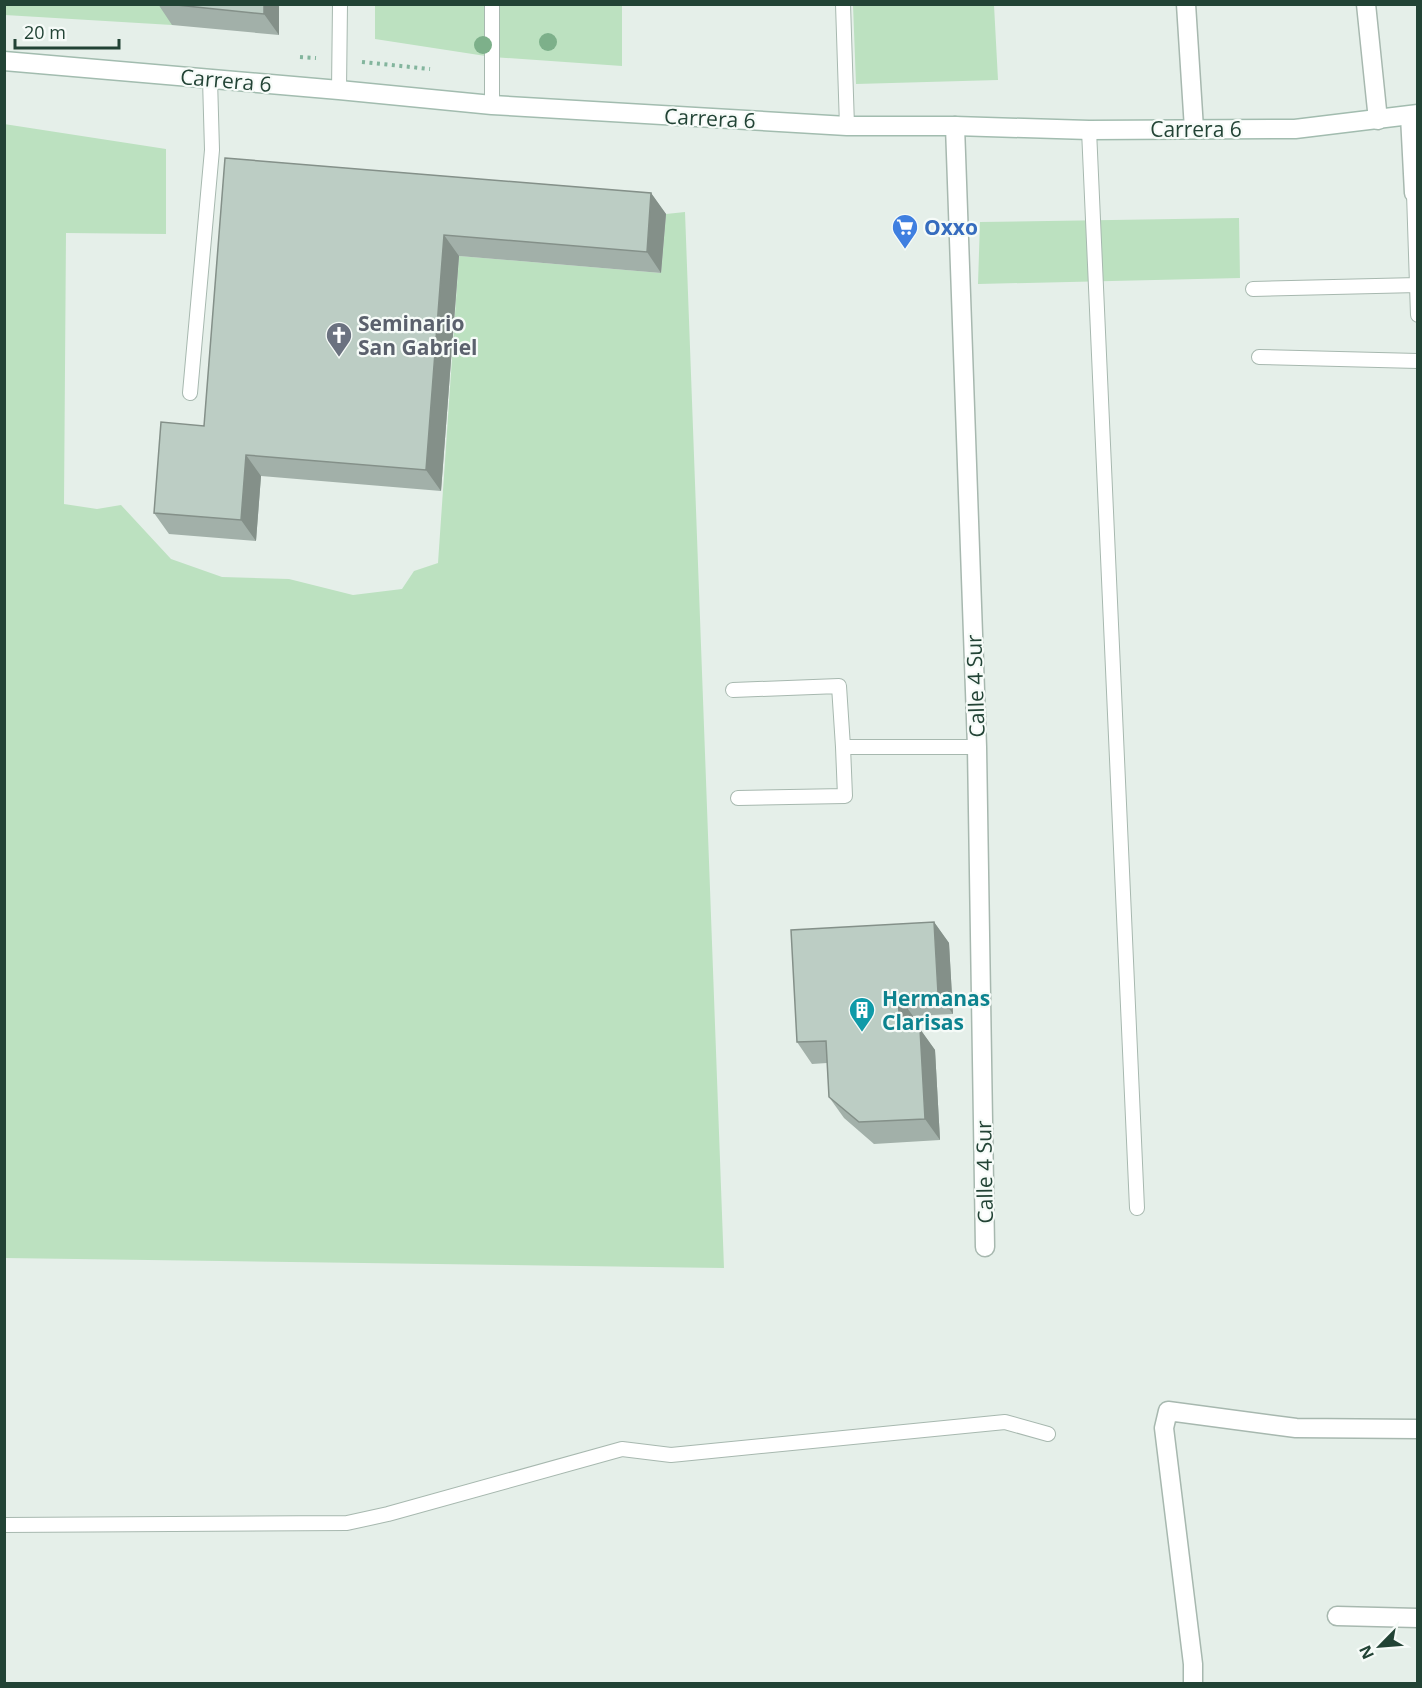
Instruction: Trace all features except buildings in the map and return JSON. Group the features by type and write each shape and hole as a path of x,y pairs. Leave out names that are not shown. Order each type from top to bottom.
{"street":[{"path":"1186,4 1194,129"},
{"path":"1366,4 1378,120"},
{"name":"Carrera 6","path":"4,61 492,105 847,126 1089,130 1295,129 1414,115"},
{"path":"1414,115 1414,193"},
{"name":"Calle 4 Sur","path":"955,126 977,747 986,1247"},
{"path":"1193,1683 1193,1664 1164,1428 1168,1411 1296,1428 1418,1429"},
{"path":"1337,1616 1418,1618"}],"lane":[{"path":"339,90 340,4"},
{"path":"492,4 492,105"},
{"path":"843,4 847,126"},
{"path":"190,393 212,150 210,79"},
{"path":"1089,130 1137,1208"},
{"path":"1414,193 1418,315"},
{"path":"1253,289 1417,285"},
{"path":"1259,357 1418,361"},
{"path":"733,690 839,686 843,747 845,796 738,798"},
{"path":"843,747 977,747"},
{"path":"4,1525 347,1523 388,1514 622,1449 671,1455 1005,1422 1048,1434"}],"green space":[{"path":"4,5 172,5 172,25 5,15"},
{"path":"375,5 622,5 622,66 492,57 375,39"},
{"path":"853,5 994,5 998,80 856,84"},
{"path":"4,124 166,149 166,234 66,233 64,504 97,509 121,505 171,559 222,577 289,579 353,595 402,589 414,571 438,563 459,256 661,273 666,214 685,212 724,1268 5,1258"},
{"path":"1239,218 1240,278 978,284 980,222"}],"place":[{"name":"Oxxo","path":"905,250"},
{"name":"Seminario San Gabriel","path":"339,358"},
{"name":"Hermanas Clarisas","path":"862,1033"}]}
